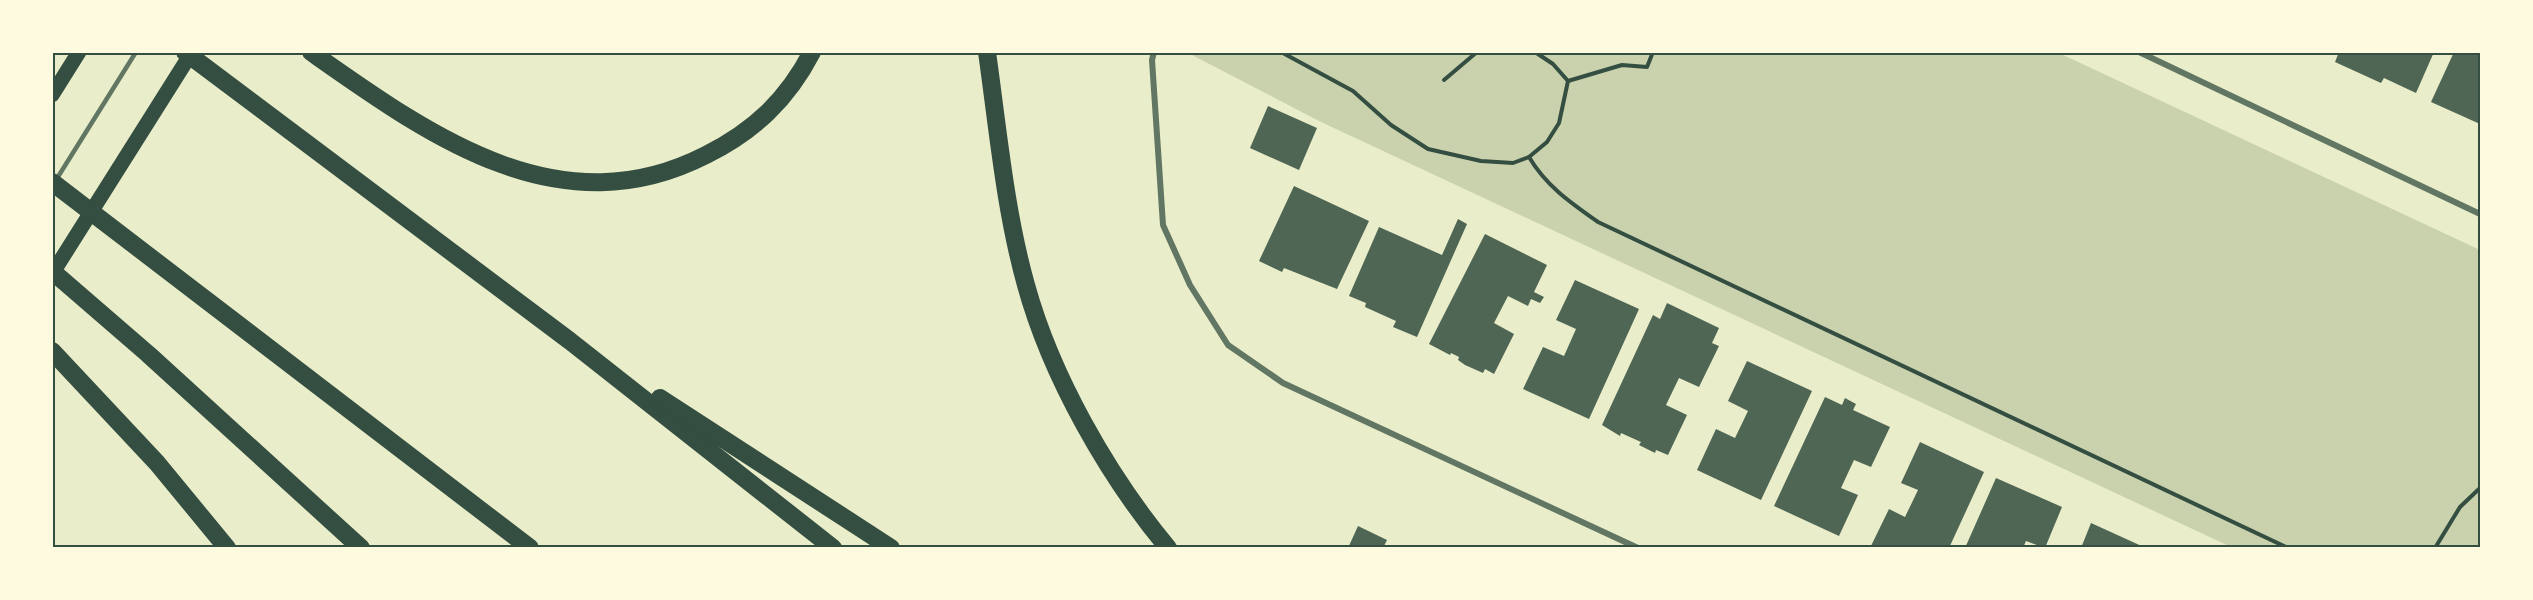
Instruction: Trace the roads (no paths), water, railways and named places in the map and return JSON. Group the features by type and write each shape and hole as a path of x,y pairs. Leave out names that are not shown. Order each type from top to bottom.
{"highway":[{"path":"186,52 570,340 832,548"},
{"path":"311,52 399,111 454,143 492,161 534,176 582,184 633,180 684,167 732,142 775,108 801,74 812,52"},
{"path":"987,52 1011,217 1026,287 1050,350 1078,413 1111,470 1168,548"},
{"path":"52,183 530,548"},
{"path":"52,272 148,354 361,548"},
{"path":"570,340 891,548"},
{"path":"52,351 157,463 227,548"}],"main road":[{"path":"52,95 79,52"},
{"path":"52,272 192,52"}],"street":[{"path":"1154,52 1152,60 1163,225 1190,285 1228,345 1283,383 1638,548"},
{"path":"2139,52 2481,214"}],"lane":[{"path":"52,183 136,52"}]}
